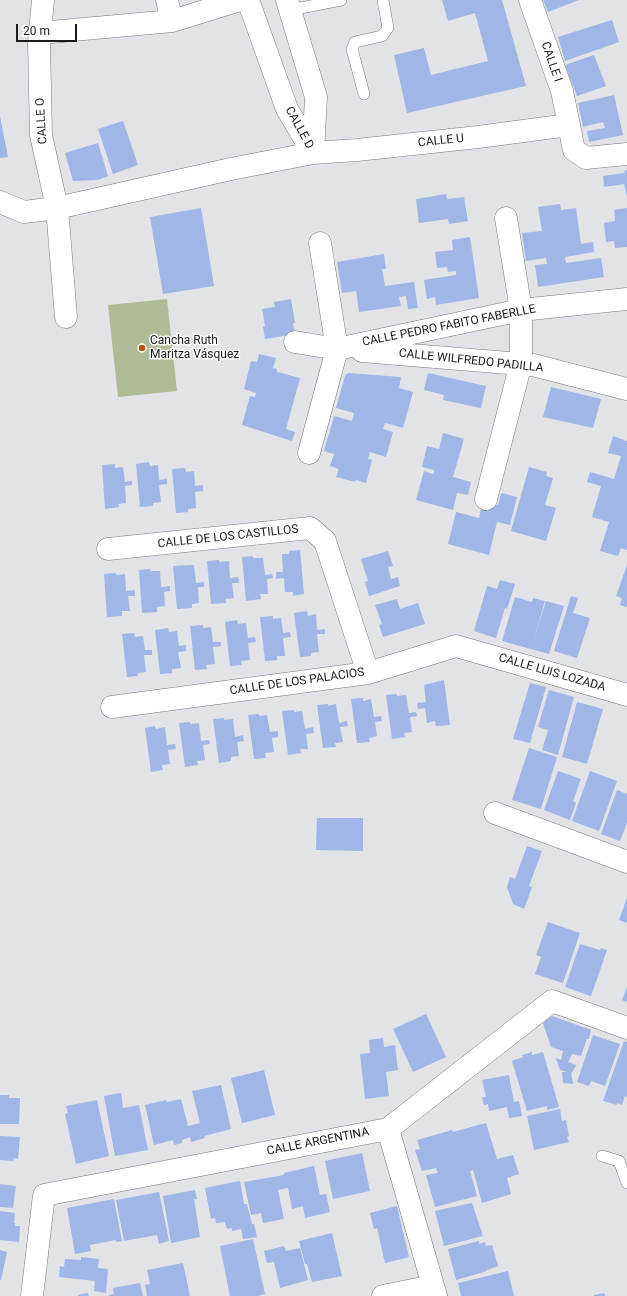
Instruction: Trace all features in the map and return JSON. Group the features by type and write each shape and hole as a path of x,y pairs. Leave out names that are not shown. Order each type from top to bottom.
{"street":[{"name":"CALLE O","path":"43,0 40,33 40,135 57,208 66,317"},
{"path":"167,0 172,21"},
{"path":"40,33 172,21 240,0"},
{"name":"CALLE D","path":"248,0 287,109 313,153"},
{"name":"CALLE I","path":"530,0 562,91 574,150 586,158 627,154"},
{"name":"CALLE D","path":"288,5 316,97 313,153"},
{"name":"CALLE U","path":"0,202 24,212 57,208 231,169 313,153 357,150 478,137 569,125"},
{"path":"486,499 521,363 521,310 506,218"},
{"path":"309,453 337,348 320,243"},
{"name":"CALLE PEDRO FABITO FABERLLE","path":"295,342 337,348 521,310 627,299"},
{"name":"CALLE WILFREDO PADILLA","path":"337,348 533,364 627,389"},
{"name":"CALLE DE LOS CASTILLOS","path":"108,549 310,528 325,541 368,673"},
{"name":"CALLE DE LOS PALACIOS","path":"112,707 368,673 456,646 477,652"},
{"name":"CALLE LUIS LOZADA","path":"477,652 627,695"},
{"path":"495,814 627,862"},
{"name":"CALLE ARGENTINA","path":"32,1296 44,1195 388,1129 552,1001 627,1028"},
{"path":"383,1296 435,1291 388,1129"}],"lane":[{"path":"288,5 341,0"},
{"path":"364,94 352,49 355,42 382,36 388,28 383,0"},
{"path":"602,1156 619,1161 627,1183"}],"green space":[{"name":"Cancha Ruth Maritza Vásquez","path":"167,299 177,391 118,397 108,305"}],"building":[{"path":"442,0 502,0 526,86 407,113 394,55 424,48 431,75 488,61 475,13 448,21"},
{"path":"543,0 579,0 548,12"},
{"path":"612,20 619,42 565,61 558,37"},
{"path":"594,55 606,86 577,96 565,65"},
{"path":"614,95 623,135 589,142 587,131 605,128 603,122 583,127 578,103"},
{"path":"0,116 8,157 0,158"},
{"path":"123,121 138,165 113,174 98,129"},
{"path":"98,143 108,176 98,180 73,181 65,153"},
{"path":"627,170 627,197 624,184 604,187 603,176 625,173 624,171"},
{"path":"446,194 447,199 464,197 468,221 449,224 448,219 419,223 416,199"},
{"path":"560,204 561,210 576,208 581,244 593,242 594,252 565,257 566,263 601,258 604,277 538,287 535,265 547,264 546,258 526,261 522,233 542,231 538,207"},
{"path":"201,208 214,286 163,294 150,217"},
{"path":"627,208 627,247 615,248 614,241 606,242 604,223 615,221 614,210"},
{"path":"470,237 479,298 436,305 435,297 427,299 424,280 456,275 456,271 448,272 447,267 437,268 435,252 453,250 452,240"},
{"path":"384,254 386,269 382,269 385,286 414,282 418,308 408,309 406,296 399,297 401,306 359,312 356,291 342,293 337,262"},
{"path":"291,299 295,323 293,323 295,334 265,339 263,327 265,326 262,309 275,307 274,302"},
{"path":"259,354 276,358 273,368 277,369 277,372 300,378 286,429 295,432 292,441 242,425 250,396 255,397 256,393 244,389 251,361 257,362"},
{"path":"348,373 401,377 399,388 413,392 403,428 385,423 383,429 393,432 386,457 370,452 368,459 372,460 366,483 336,477 339,469 330,466 334,454 324,451 334,416 352,421 354,413 336,408 345,376"},
{"path":"428,373 486,386 481,408 443,400 444,395 424,390"},
{"path":"551,387 601,399 593,428 543,417"},
{"path":"443,433 464,439 453,477 471,482 468,495 457,493 453,510 416,500 424,471 433,474 434,472 434,470 422,467 427,446 439,449"},
{"path":"613,436 627,441 627,550 621,548 618,556 600,551 609,522 592,517 601,486 587,482 590,472 614,479 621,456 608,453"},
{"path":"149,462 150,466 158,465 159,480 167,479 167,484 159,485 161,502 153,503 153,506 140,507 136,464"},
{"path":"115,464 115,468 123,467 125,482 132,481 132,485 125,486 126,503 118,504 119,507 105,509 102,465"},
{"path":"529,467 547,472 546,476 553,478 545,505 556,508 546,541 511,531"},
{"path":"185,468 186,472 194,471 195,486 203,485 203,491 195,492 196,508 188,509 188,512 176,513 172,469"},
{"path":"501,493 517,497 510,525 497,522 489,555 448,544 456,512 479,518 483,501 498,505"},
{"path":"300,550 304,594 293,596 293,592 285,592 284,578 276,579 276,572 283,572 282,554 289,554 289,551"},
{"path":"388,551 393,566 388,567 391,579 398,577 400,586 369,596 365,582 368,581 361,559"},
{"path":"253,556 253,558 263,558 265,575 272,574 273,578 267,579 268,594 260,594 261,599 246,601 242,557"},
{"path":"219,560 219,562 229,561 230,578 238,577 239,583 232,583 234,598 225,599 226,603 211,604 207,561"},
{"path":"194,565 196,583 204,582 204,587 198,587 199,603 192,604 192,608 177,609 173,566"},
{"path":"627,565 627,607 620,605 622,598 616,596"},
{"path":"150,569 150,571 160,571 161,587 170,586 170,591 164,592 165,606 157,607 157,612 142,613 139,570"},
{"path":"116,573 116,575 125,574 126,591 135,590 135,596 128,596 130,611 122,611 122,616 107,617 104,574"},
{"path":"500,580 515,584 507,609 505,608 496,638 474,631 487,586 497,589"},
{"path":"571,596 578,598 573,613 590,618 577,658 554,651"},
{"path":"515,597 532,602 533,598 545,601 534,639 546,601 564,606 549,654 502,641"},
{"path":"397,599 400,609 418,603 425,624 383,637 379,625 382,624 375,605"},
{"path":"307,611 308,616 316,614 317,630 325,629 325,634 317,634 319,652 311,653 311,656 300,657 294,613"},
{"path":"273,616 273,619 281,618 283,633 290,632 291,637 283,638 285,656 277,656 277,660 265,661 260,617"},
{"path":"237,620 238,624 246,623 248,638 255,637 256,642 248,643 250,660 241,661 242,665 230,666 225,622"},
{"path":"203,625 203,628 211,627 213,642 221,642 221,646 213,647 215,664 206,665 207,669 195,670 190,626"},
{"path":"168,628 169,632 177,631 179,646 186,645 186,651 178,652 181,668 172,669 172,673 160,674 155,630"},
{"path":"134,633 135,637 143,636 145,650 152,650 152,655 144,655 146,672 138,673 138,676 127,677 122,634"},
{"path":"444,680 450,725 436,726 435,721 427,723 425,708 418,709 417,703 426,702 424,685"},
{"path":"530,683 546,687 530,743 513,739"},
{"path":"549,690 574,697 558,755 542,750 548,730 538,727"},
{"path":"397,694 397,696 406,695 409,713 416,712 417,716 410,717 412,732 404,733 405,737 392,739 386,695"},
{"path":"363,698 363,701 371,699 374,717 381,716 382,721 375,722 377,736 369,738 370,742 357,743 351,699"},
{"path":"577,702 603,709 587,764 562,757"},
{"path":"328,704 328,706 336,704 339,723 347,721 348,726 340,727 343,742 335,743 336,747 323,748 317,705"},
{"path":"294,710 294,712 302,711 305,729 313,727 314,733 306,734 308,749 300,749 301,753 288,755 282,711"},
{"path":"259,714 259,716 267,715 270,732 278,731 278,737 272,738 274,752 265,753 266,758 254,759 248,715"},
{"path":"224,718 224,720 233,719 235,737 243,735 244,741 237,742 239,756 231,757 231,761 219,763 213,719"},
{"path":"190,722 190,724 199,723 201,741 209,740 210,744 203,745 205,760 197,761 198,765 185,767 179,723"},
{"path":"155,726 156,729 165,727 167,745 175,744 176,749 168,750 170,764 162,765 163,770 151,772 145,728"},
{"path":"529,748 557,757 541,809 512,800"},
{"path":"558,771 581,779 573,801 576,803 570,820 544,810"},
{"path":"590,771 617,781 599,831 572,821"},
{"path":"617,790 627,794 627,823 620,841 601,834"},
{"path":"317,818 363,818 363,851 316,850"},
{"path":"527,846 542,851 529,886 532,887 524,909 513,904 507,887 510,877 515,879"},
{"path":"627,898 627,923 619,920"},
{"path":"548,922 580,933 563,983 535,974 541,957 536,955"},
{"path":"580,944 600,950 601,948 607,950 591,996 565,987"},
{"path":"627,987 627,1002 622,1000"},
{"path":"426,1014 446,1057 413,1072 393,1029"},
{"path":"552,1016 591,1030 589,1039 587,1039 581,1056 572,1054 568,1062 576,1065 572,1073 571,1072 573,1084 563,1083 562,1072 567,1072 560,1070 556,1058 561,1060 563,1051 551,1047 543,1023"},
{"path":"593,1035 620,1044 605,1086 591,1081 589,1086 577,1082"},
{"path":"383,1038 384,1047 395,1045 398,1070 386,1072 389,1096 365,1099 360,1054 370,1053 369,1040"},
{"path":"624,1041 627,1042 627,1097 625,1096 622,1105 617,1103 617,1105 603,1101"},
{"path":"532,1052 532,1055 543,1052 559,1107 547,1110 547,1106 527,1111 512,1061 523,1057 522,1055"},
{"path":"264,1070 275,1115 242,1123 231,1078"},
{"path":"509,1075 514,1102 519,1101 522,1116 509,1118 507,1107 489,1111 488,1104 484,1105 482,1097 486,1097 482,1080"},
{"path":"221,1085 231,1129 204,1136 205,1138 191,1142 190,1137 182,1140 182,1143 174,1145 173,1140 154,1145 145,1105 166,1100 167,1102 181,1099 188,1126 200,1123 192,1091"},
{"path":"121,1093 123,1108 139,1105 148,1150 115,1156 104,1096"},
{"path":"0,1095 9,1095 9,1098 20,1098 19,1124 0,1124"},
{"path":"97,1100 109,1156 76,1164 65,1114 68,1113 66,1106"},
{"path":"560,1109 562,1121 566,1120 569,1136 567,1137 569,1142 534,1150 527,1116"},
{"path":"486,1123 497,1159 513,1155 519,1174 507,1178 511,1194 482,1203 473,1170 470,1171 477,1196 435,1207 426,1175 438,1173 436,1168 422,1171 415,1150 420,1149 417,1140 452,1130 453,1132"},
{"path":"0,1136 20,1137 18,1159 14,1158 13,1161 0,1160"},
{"path":"362,1153 370,1191 333,1199 325,1161"},
{"path":"314,1166 320,1195 326,1194 330,1212 305,1218 303,1206 292,1209 288,1188 278,1190 284,1219 263,1223 261,1213 251,1215 244,1182 284,1175 284,1173"},
{"path":"240,1181 244,1204 247,1204 257,1237 243,1239 241,1229 232,1231 232,1228 227,1229 225,1222 216,1223 215,1218 211,1219 205,1188"},
{"path":"0,1184 16,1186 13,1208 0,1207"},
{"path":"195,1190 197,1199 194,1199 200,1237 171,1243 163,1196"},
{"path":"159,1192 169,1241 159,1244 157,1235 124,1241 116,1200"},
{"path":"114,1199 122,1241 116,1242 116,1240 90,1245 91,1251 75,1254 67,1208"},
{"path":"472,1203 483,1236 444,1246 435,1211"},
{"path":"397,1206 409,1257 385,1263 377,1228 374,1229 370,1213"},
{"path":"0,1211 15,1213 15,1226 20,1226 19,1242 0,1240"},
{"path":"332,1233 342,1276 312,1282 307,1264 305,1264 299,1241"},
{"path":"253,1239 265,1294 258,1296 230,1296 220,1246"},
{"path":"479,1241 479,1244 485,1242 486,1246 492,1245 498,1266 487,1271 456,1280 448,1249"},
{"path":"284,1246 286,1251 300,1248 308,1280 280,1288 274,1262 267,1263 264,1251"},
{"path":"0,1250 7,1252 1,1280 0,1280"},
{"path":"81,1257 99,1259 98,1268 108,1269 106,1293 94,1291 95,1281 59,1277 60,1266 64,1267 65,1259 81,1260"},
{"path":"183,1263 190,1296 147,1296 145,1285 150,1284 147,1270"},
{"path":"508,1271 514,1296 461,1296 458,1283"},
{"path":"140,1283 143,1296 109,1296 114,1294 113,1288"},
{"path":"88,1293 89,1296 78,1296 78,1295"},
{"path":"604,1293 605,1296 594,1296 594,1295"}],"place":[{"name":"Cancha Ruth Maritza Vásquez","path":"142,348"}]}
